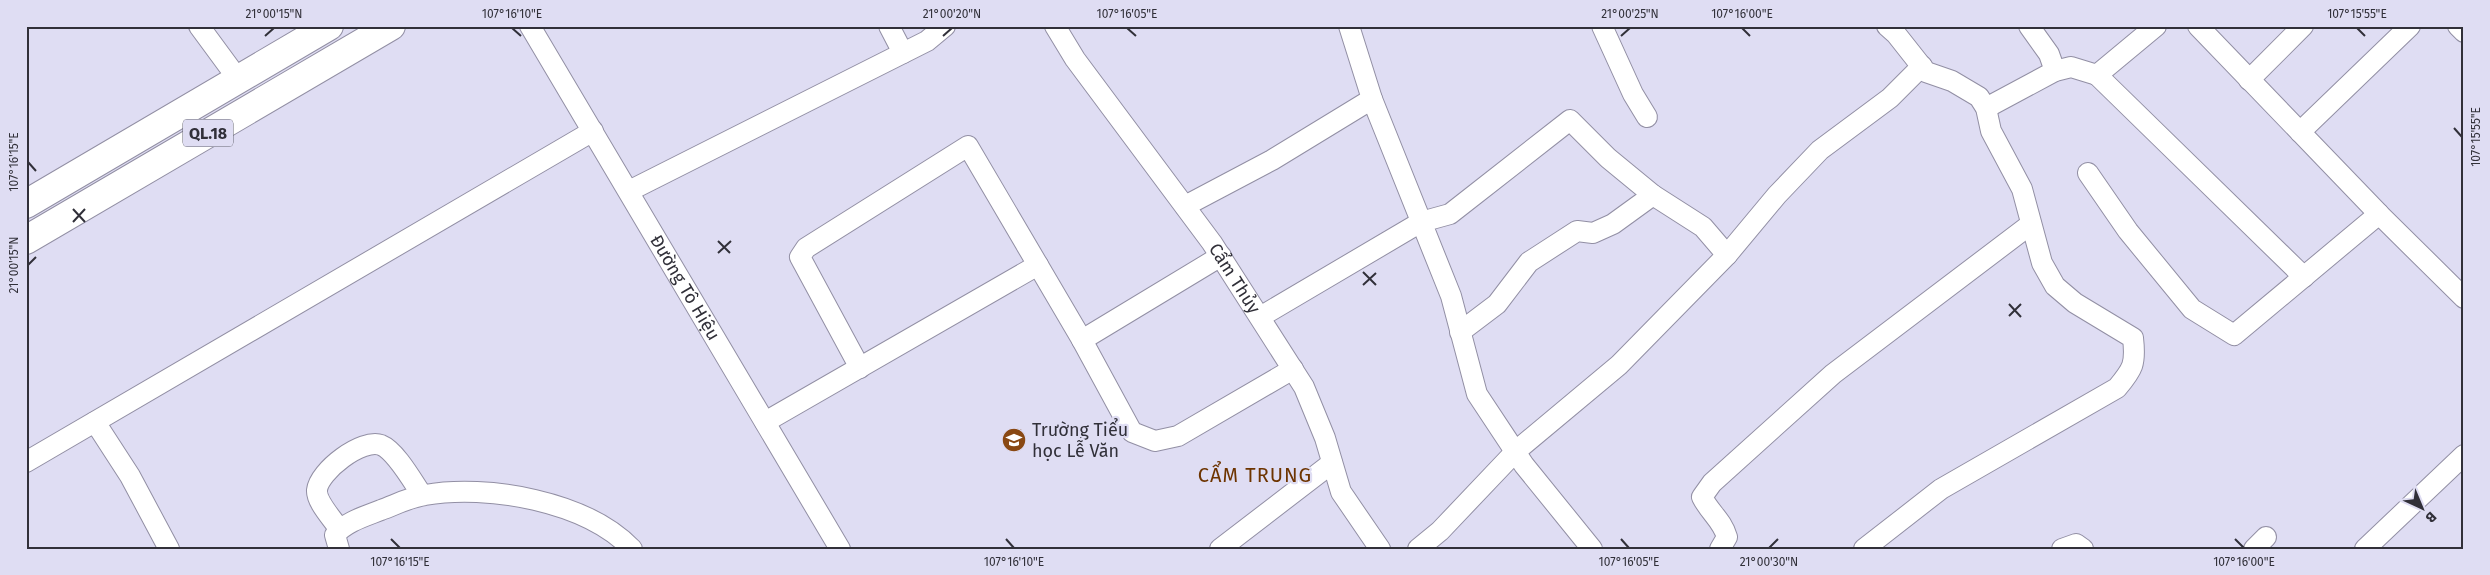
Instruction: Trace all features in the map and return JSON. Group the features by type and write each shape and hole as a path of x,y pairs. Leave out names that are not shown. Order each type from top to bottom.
{"highway":[{"name":"QL.18","path":"26,204 329,26"},
{"name":"QL.18","path":"26,240 390,26"}],"street":[{"path":"199,26 238,79"},
{"name":"Đường Tô Hiệu","path":"530,26 840,549"},
{"path":"889,26 903,53"},
{"path":"629,191 927,41 945,26"},
{"name":"Cẩm Thủy","path":"1055,26 1075,59 1221,256 1293,369 1304,388 1341,492 1380,549"},
{"path":"1349,26 1372,99 1451,296 1477,394 1524,465 1592,549"},
{"path":"1602,26 1633,94 1647,118"},
{"path":"1864,549 1941,489 2117,388 2131,371 2135,358 2134,338 2075,303 2055,286 2042,263 2022,189 1992,131 1986,108 1979,97 1952,81 1926,72 1887,26"},
{"path":"2029,26 2049,54 2055,71"},
{"path":"2098,75 2156,26"},
{"path":"2198,26 2379,214 2464,298"},
{"path":"2249,80 2303,26"},
{"path":"2300,132 2410,26"},
{"path":"2458,26 2464,32"},
{"path":"1418,549 1440,530 1516,451 1619,365 1727,254 1777,195 1820,150 1890,98 1922,66"},
{"path":"1986,108 2055,71 2071,67 2098,75 2304,277"},
{"path":"1185,206 1272,160 1372,99"},
{"path":"1260,317 1422,222 1450,214 1570,120 1608,158 1653,195 1703,227 1727,254"},
{"path":"26,462 593,131"},
{"path":"860,368 800,258 806,248 968,146 1082,340 1132,432 1155,442 1178,436 1293,369"},
{"path":"2088,173 2128,231 2192,309 2234,335 2379,214"},
{"path":"1460,332 1497,304 1529,262 1577,231 1593,233 1613,224 1653,195"},
{"path":"1720,549 1727,537 1723,524 1702,497 1712,483 1833,374 2031,224"},
{"path":"1082,340 1221,256"},
{"path":"766,422 1038,265"},
{"path":"95,422 130,476 169,549"},
{"path":"422,495 390,451 375,444 361,446 340,460 319,482 318,496 339,539 370,515 422,495 461,490 525,497 603,524 632,549"},
{"path":"2365,549 2464,455"},
{"path":"1220,549 1332,463"},
{"path":"2062,549 2076,544 2083,549"}],"place":[{"name":"Trường Tiểu học Lễ Văn","path":"1014,440"}],"district":[{"name":"CẨM TRUNG","path":"1255,475"}]}
